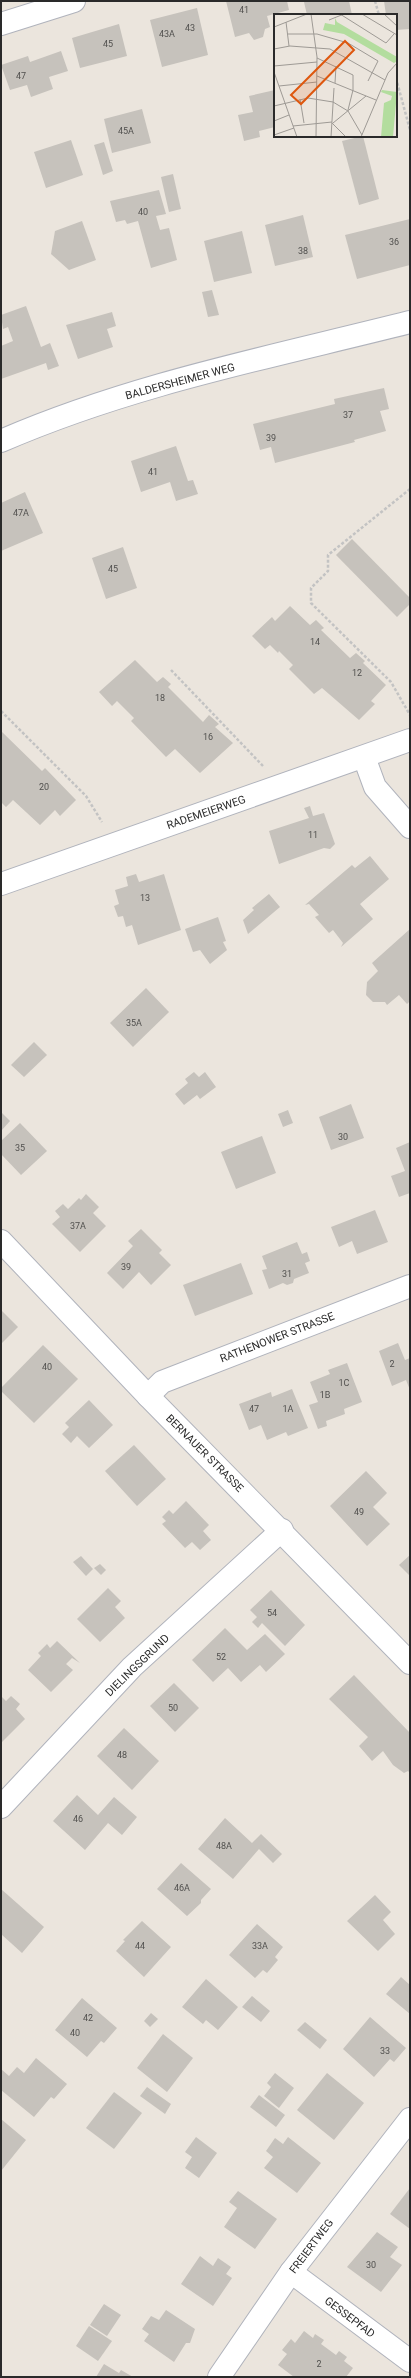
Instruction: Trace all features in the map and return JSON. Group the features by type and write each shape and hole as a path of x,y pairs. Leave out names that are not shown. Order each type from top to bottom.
{"street":[{"path":"1,24 74,1"},
{"name":"BALDERSHEIMER WEG","path":"1,441 87,408 159,385 218,368 254,362 410,322"},
{"name":"RADEMEIERWEG","path":"1,884 278,788 410,740"},
{"path":"364,757 375,787 410,826"},
{"name":"BERNAUER STRASSE","path":"1,1241 148,1396 282,1530 410,1663"},
{"name":"RATHENOWER STRASSE","path":"148,1396 162,1382 410,1286"},
{"name":"DIELINGSGRUND","path":"1,1807 132,1667 282,1530"},
{"name":"FREIERTWEG","path":"219,2377 291,2272 410,2119"},
{"name":"GESSEPFAD","path":"291,2272 410,2361"}],"path":[{"path":"375,1 379,14"},
{"path":"397,82 410,130"},
{"path":"410,489 328,555 328,571 311,588 311,603 391,682 410,715"},
{"path":"170,670 272,776 278,788"},
{"path":"1,711 86,796 113,844"}],"building":[{"path":"226,1 287,1 289,10 267,16 270,27 265,29 263,37 254,40 249,33 235,37"},
{"path":"349,1 352,14 307,14 304,2"},
{"path":"384,1 410,1 410,29 397,30 397,14 386,14"},
{"path":"197,8 208,55 162,67 150,20"},
{"path":"119,24 127,56 80,68 72,38"},
{"path":"61,51 68,71 49,77 53,89 31,97 27,85 10,90 1,65 28,56 30,62"},
{"path":"274,90 274,127 259,131 260,137 244,141 238,115 253,112 249,96"},
{"path":"142,109 151,143 112,153 104,119"},
{"path":"363,137 379,199 359,205 342,141"},
{"path":"71,140 83,175 46,188 34,152"},
{"path":"104,142 113,171 103,175 94,145"},
{"path":"173,174 181,209 169,212 161,177"},
{"path":"159,190 166,214 156,216 160,230 169,228 177,260 151,268 138,221 127,224 125,220 116,222 110,201"},
{"path":"303,215 313,257 275,266 265,225"},
{"path":"410,219 410,265 357,279 345,235"},
{"path":"82,221 96,260 69,270 51,254 55,231"},
{"path":"242,231 252,273 214,282 204,241"},
{"path":"212,290 219,315 208,317 202,292"},
{"path":"26,306 41,347 50,343 59,366 48,370 46,363 1,379 1,346 13,341 8,327 3,329 1,315"},
{"path":"112,312 116,326 107,329 113,347 78,359 66,325"},
{"path":"384,388 389,409 380,411 386,431 354,440 355,442 275,463 271,447 260,450 253,424 335,404 334,399"},
{"path":"176,446 188,481 193,480 198,494 176,501 170,482 141,492 131,461"},
{"path":"25,492 43,533 1,551 1,503"},
{"path":"352,539 410,598 410,604 397,617 336,555"},
{"path":"123,547 137,588 106,599 92,558"},
{"path":"290,606 310,625 316,620 324,628 321,630 350,658 356,653 365,661 363,663 386,685 371,701 375,704 359,720 322,688 314,694 289,669 293,665 279,651 278,653 270,645 265,649 252,636 272,617 275,621"},
{"path":"135,660 157,682 163,677 171,684 168,687 203,722 209,715 219,724 215,727 233,743 200,773 175,749 166,757 131,721 134,718 117,701 112,706 99,692"},
{"path":"1,731 42,771 45,768 76,800 60,816 55,810 40,825 13,800 6,807 1,802"},
{"path":"310,806 313,816 324,813 335,844 330,849 324,848 279,864 269,831 309,818 304,808"},
{"path":"370,856 389,879 360,904 373,919 341,947 343,943 333,930 329,933 315,917 319,915 309,904 305,905 352,865 355,868"},
{"path":"136,874 139,882 164,874 181,930 138,945 132,925 126,927 123,916 118,917 114,906 119,904 115,890 128,886 126,877"},
{"path":"269,894 280,907 248,934 243,920 254,910 252,908"},
{"path":"218,917 226,941 223,942 227,950 210,964 200,950 193,952 185,929"},
{"path":"410,929 410,1001 407,1004 399,995 387,1005 385,1002 373,1002 366,995 367,982 378,971 372,963"},
{"path":"146,988 169,1012 133,1047 110,1023"},
{"path":"34,1042 47,1055 24,1077 11,1065"},
{"path":"194,1072 199,1077 205,1072 216,1087 200,1099 197,1095 184,1105 175,1094 188,1083 185,1079"},
{"path":"351,1104 364,1138 331,1150 319,1117"},
{"path":"288,1110 293,1123 283,1127 278,1114"},
{"path":"1,1112 10,1121 1,1131"},
{"path":"20,1123 47,1151 21,1175 1,1154 1,1141"},
{"path":"262,1136 276,1173 236,1189 221,1152"},
{"path":"410,1142 410,1193 399,1197 391,1176 405,1171 396,1148"},
{"path":"86,1194 99,1207 93,1213 106,1226 80,1252 52,1224 60,1217 55,1211 63,1204 68,1209 79,1198 81,1200"},
{"path":"375,1210 388,1242 357,1254 352,1241 339,1247 331,1227"},
{"path":"141,1229 162,1250 159,1253 171,1265 151,1285 139,1272 123,1289 107,1273 133,1246 128,1241"},
{"path":"297,1242 302,1254 307,1252 310,1261 305,1263 309,1273 294,1279 293,1283 287,1285 283,1283 269,1289 262,1270 267,1269 262,1256"},
{"path":"241,1263 253,1294 195,1316 183,1285"},
{"path":"1,1310 18,1327 1,1344"},
{"path":"398,1343 405,1360 410,1358 410,1390 406,1380 392,1386 379,1351"},
{"path":"43,1345 78,1379 34,1423 1,1391 1,1388"},
{"path":"347,1363 362,1402 344,1409 345,1414 326,1421 327,1426 318,1429 309,1405 318,1402 310,1382 330,1374 328,1370"},
{"path":"292,1389 308,1428 288,1436 286,1432 267,1440 261,1425 249,1430 239,1404 271,1392 272,1397"},
{"path":"89,1400 113,1425 89,1448 77,1436 71,1443 62,1434 69,1427 65,1423"},
{"path":"134,1445 166,1479 137,1506 105,1471"},
{"path":"366,1471 387,1493 373,1507 390,1524 367,1546 330,1506"},
{"path":"186,1501 209,1525 203,1531 211,1540 200,1550 192,1542 185,1548 162,1524 166,1521 162,1517 169,1510 173,1514"},
{"path":"410,1555 410,1576 399,1565"},
{"path":"81,1556 93,1569 86,1576 73,1562"},
{"path":"100,1564 106,1570 101,1575 94,1568"},
{"path":"108,1588 121,1601 115,1607 125,1618 100,1642 77,1619"},
{"path":"271,1590 305,1625 285,1646 262,1623 258,1628 252,1622 257,1617 250,1610"},
{"path":"225,1628 247,1650 265,1634 285,1654 266,1672 260,1665 241,1682 228,1668 213,1682 192,1660"},
{"path":"57,1641 80,1663 72,1658 66,1664 73,1670 51,1692 28,1670 41,1656 38,1653 47,1644 50,1648"},
{"path":"354,1675 410,1733 410,1773 408,1771 404,1773 393,1765 383,1751 372,1761 359,1746 368,1737 329,1699"},
{"path":"174,1683 199,1708 175,1732 150,1706"},
{"path":"1,1696 6,1701 11,1696 20,1704 16,1709 25,1719 1,1743"},
{"path":"124,1728 159,1761 132,1790 97,1756"},
{"path":"77,1795 98,1815 114,1797 137,1817 122,1835 108,1823 85,1850 53,1821"},
{"path":"225,1818 252,1843 261,1834 282,1854 273,1863 259,1849 233,1879 198,1849"},
{"path":"181,1863 211,1889 201,1900 201,1903 187,1916 157,1889"},
{"path":"1,1889 44,1927 22,1953 1,1934"},
{"path":"375,1895 391,1912 383,1920 395,1934 378,1951 347,1921"},
{"path":"142,1921 171,1947 144,1977 116,1951 125,1941 123,1940"},
{"path":"257,1924 283,1947 275,1957 278,1960 267,1973 263,1970 255,1978 229,1955"},
{"path":"401,1977 410,1985 410,2014 386,1994"},
{"path":"206,1979 238,2007 218,2030 206,2020 203,2024 182,2007"},
{"path":"252,1996 270,2011 261,2022 242,2007"},
{"path":"82,1998 117,2028 104,2043 101,2041 87,2057 55,2030"},
{"path":"151,2013 158,2019 150,2027 144,2021"},
{"path":"370,2017 406,2048 394,2062 390,2059 374,2077 343,2049"},
{"path":"305,2022 327,2040 320,2049 297,2030"},
{"path":"163,2034 193,2058 167,2092 137,2068"},
{"path":"36,2058 67,2084 54,2099 51,2097 34,2117 1,2090 1,2069 9,2076 17,2067 24,2073"},
{"path":"275,2073 294,2088 279,2108 264,2096 271,2087 267,2083"},
{"path":"327,2073 364,2103 334,2140 297,2110"},
{"path":"147,2087 171,2104 165,2114 140,2096"},
{"path":"114,2092 142,2113 114,2149 86,2128"},
{"path":"259,2095 285,2115 276,2127 250,2107"},
{"path":"1,2119 26,2140 1,2171"},
{"path":"196,2137 217,2153 199,2178 185,2168 192,2157 185,2152"},
{"path":"288,2137 321,2163 297,2193 264,2168 273,2157 266,2151 275,2138 283,2144"},
{"path":"410,2188 410,2229 390,2214"},
{"path":"238,2191 277,2219 255,2249 224,2227 237,2208 229,2202"},
{"path":"377,2232 398,2247 390,2257 402,2265 381,2292 347,2267"},
{"path":"200,2256 213,2266 218,2258 231,2267 226,2274 232,2278 213,2306 181,2284"},
{"path":"104,2304 121,2315 107,2336 90,2325"},
{"path":"166,2310 195,2329 190,2343 186,2343 174,2362 144,2341 149,2334 142,2329 151,2316 159,2320"},
{"path":"89,2326 112,2341 98,2361 76,2346"},
{"path":"304,2331 313,2338 315,2334 324,2340 321,2344 336,2355 339,2351 347,2357 344,2361 353,2368 346,2377 294,2377 278,2365 287,2354 282,2350 291,2339 295,2343"},
{"path":"104,2364 119,2373 121,2370 133,2377 96,2377"}]}
